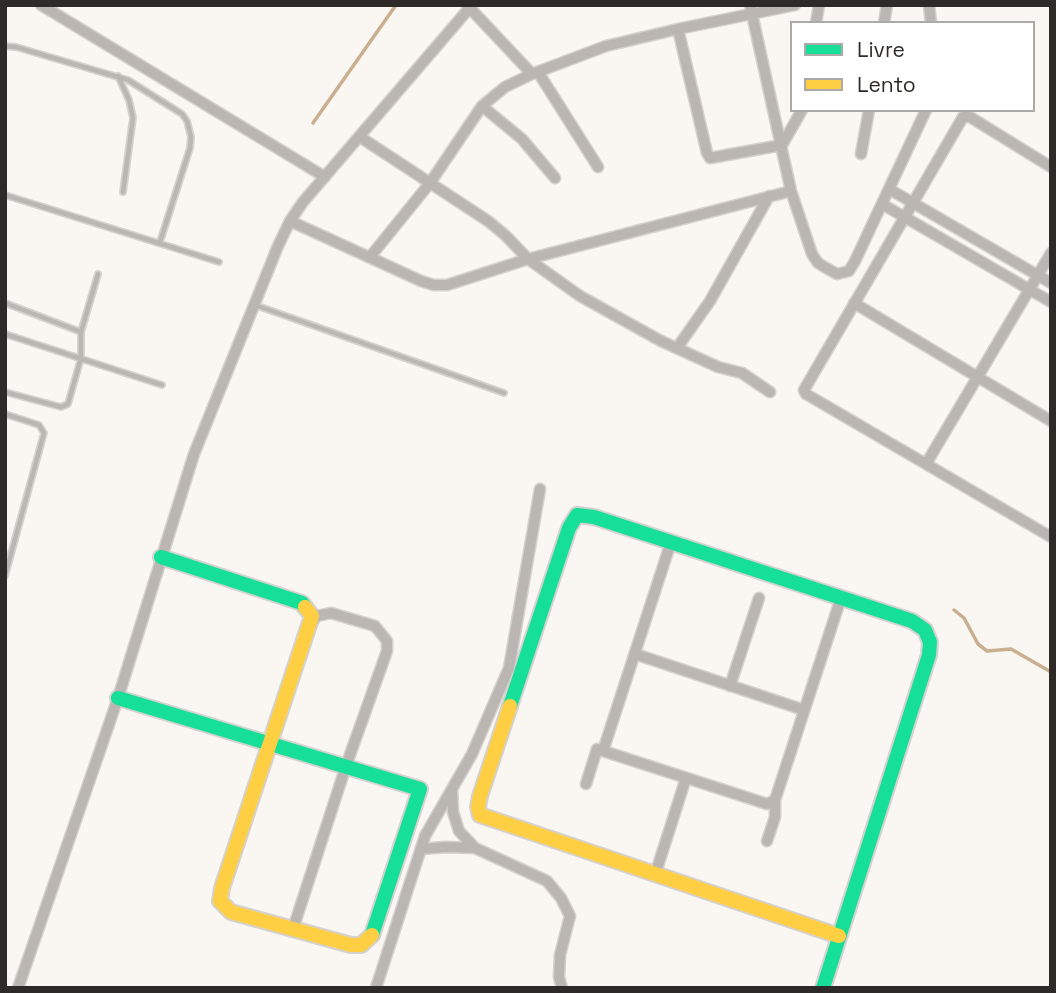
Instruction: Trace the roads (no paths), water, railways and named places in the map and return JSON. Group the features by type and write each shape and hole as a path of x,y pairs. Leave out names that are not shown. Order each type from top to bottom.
{"street":[{"path":"41,5 325,177"},
{"path":"370,257 430,183 482,106 505,87 606,46 751,10 795,5"},
{"path":"18,988 118,698 194,454 290,221 303,202 469,6 535,73 598,167"},
{"path":"751,10 791,191 811,254 818,263 837,274 849,271 925,112"},
{"path":"678,29 710,158 782,145"},
{"path":"482,106 522,139 555,178"},
{"path":"782,145 801,112"},
{"path":"861,154 869,112"},
{"path":"1051,167 970,117 963,117 805,386 806,394 1051,537"},
{"path":"360,137 505,234 528,259 580,296 677,348 718,367 742,373 770,392"},
{"path":"889,189 1051,283"},
{"path":"290,221 434,285 447,285 528,259 791,191"},
{"path":"677,348 710,301 769,197"},
{"path":"882,204 1051,302"},
{"path":"926,464 1051,253"},
{"path":"854,303 1051,421"},
{"path":"376,988 425,836 472,754 509,668 540,489"},
{"path":"823,988 929,655 930,642 925,630 912,621 586,514 577,515 571,521 478,807 480,815 839,936"},
{"path":"603,751 671,542"},
{"path":"118,698 271,744 346,766 420,789 374,932 361,945 231,912 220,901 222,888 271,744 312,616 302,603 160,557"},
{"path":"730,686 759,598"},
{"path":"767,841 775,817 775,800 841,598"},
{"path":"293,929 387,651 387,641 375,626 331,613 317,616 311,623"},
{"path":"635,654 804,710"},
{"path":"586,784 597,749 767,804 775,800"},
{"path":"654,875 686,778"},
{"path":"452,789 453,811 459,831 475,848 547,881 561,898 570,916 560,955 559,977 562,988"},
{"path":"421,849 475,848"}],"lane":[{"path":"5,46 118,75 182,114 189,126 190,148 160,243"},
{"path":"118,75 129,100 132,118 123,192"},
{"path":"5,195 219,262"},
{"path":"5,392 65,407 68,404 80,358 81,332 98,274"},
{"path":"5,303 81,332"},
{"path":"254,305 505,393"},
{"path":"5,334 162,385"},
{"path":"5,414 39,425 44,433 5,576"}],"waterway":[{"path":"313,123 396,5"},
{"path":"954,610 964,618 978,644 987,651 1011,649 1051,672"}]}
